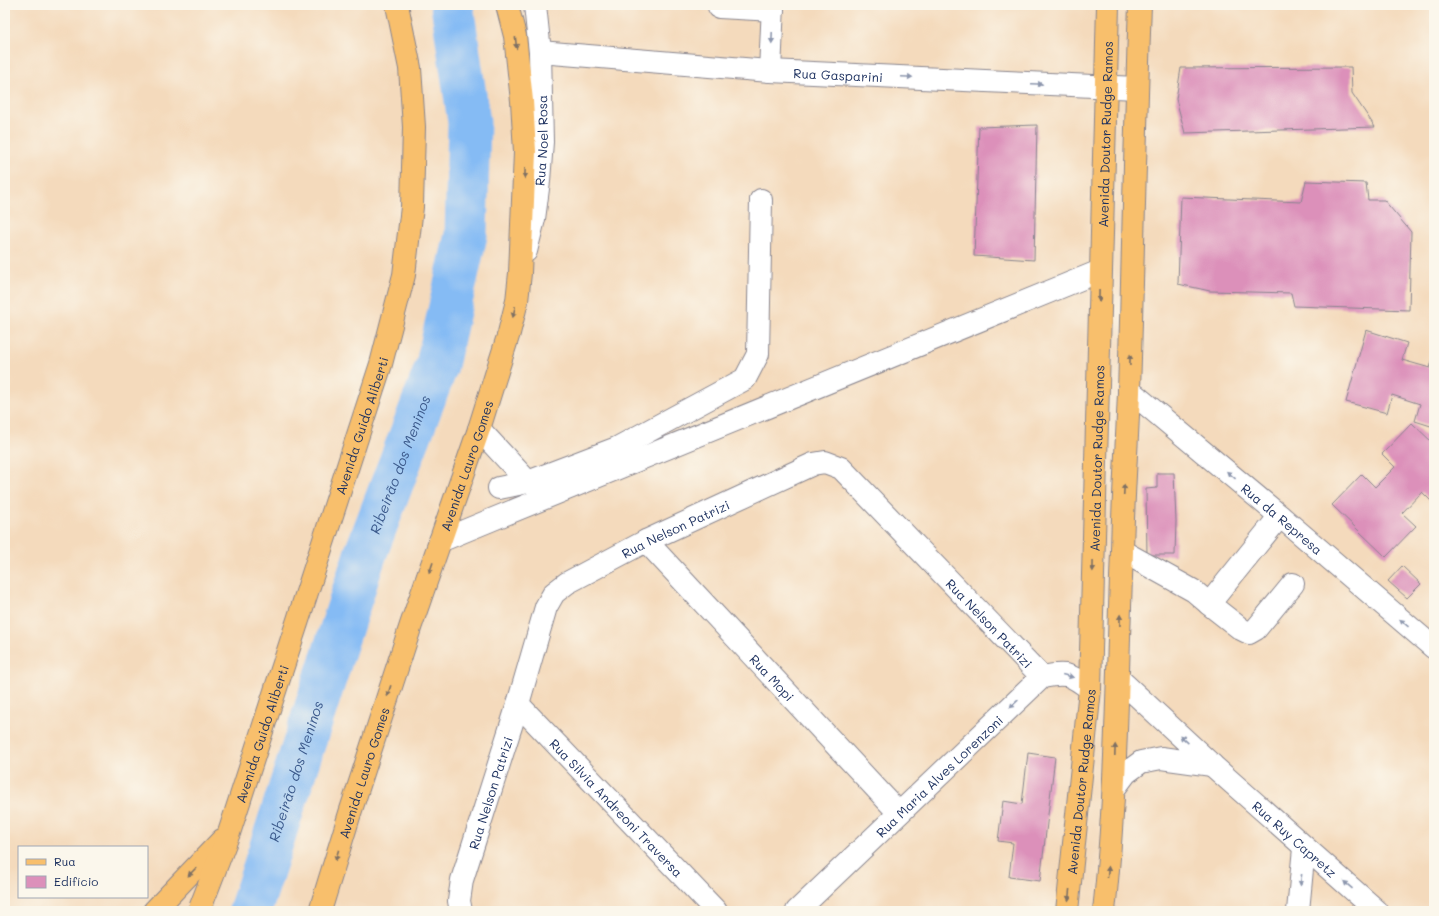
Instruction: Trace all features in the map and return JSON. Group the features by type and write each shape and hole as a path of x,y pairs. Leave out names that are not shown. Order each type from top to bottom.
{"main road":[{"name":"Avenida Guido Aliberti","path":"199,911 229,833 381,364 404,275 412,207 414,127 410,68 397,5"},
{"name":"Avenida Lauro Gomes","path":"320,911 411,625 479,429 510,333 517,301 520,273 525,152 522,101 515,36 507,5"},
{"name":"Avenida Doutor Rudge Ramos","path":"1067,911 1090,689 1108,5"},
{"path":"1104,911 1114,789 1129,390 1140,5"},
{"name":"Avenida Guido Aliberti","path":"154,911 229,833"}],"street":[{"name":"Rua Noel Rosa","path":"520,273 534,220 542,142 540,52 535,5"},
{"path":"719,7 773,7 770,71"},
{"name":"Rua Gasparini","path":"540,52 770,71 1137,88"},
{"path":"499,488 528,482 617,448 745,379 758,354 762,200"},
{"path":"440,542 1100,271"},
{"name":"Rua da Represa","path":"1129,390 1280,516 1434,648"},
{"path":"479,429 528,482"},
{"name":"Rua Nelson Patrizi","path":"461,911 460,901 462,880 518,704 546,607 554,593 567,583 646,541 813,464 825,462 841,468 1042,677"},
{"path":"1209,604 1280,516"},
{"name":"Rua Mopi","path":"646,541 899,813"},
{"path":"1122,551 1194,591 1241,629 1249,633 1256,629 1293,584"},
{"path":"1042,677 1059,674 1073,676 1090,689"},
{"name":"Rua Maria Alves Lorenzoni","path":"797,911 1042,677"},
{"name":"Rua Ruy Capretz","path":"1118,678 1304,848 1377,911"},
{"name":"Rua Silvia Andreoni Traversa","path":"518,704 716,911"},
{"path":"1114,789 1126,773 1141,762 1161,758 1212,765"},
{"path":"1298,911 1304,848"}],"building":[{"path":"1351,67 1352,93 1375,127 1185,133 1176,99 1181,68"},
{"path":"1037,125 1034,260 974,256 979,127"},
{"path":"1306,181 1366,183 1368,200 1384,200 1411,232 1409,310 1294,306 1291,293 1210,291 1178,284 1181,197 1301,202"},
{"path":"1366,330 1407,343 1402,360 1430,368 1434,355 1434,427 1415,421 1420,404 1392,395 1387,413 1346,402"},
{"path":"1412,423 1434,444 1434,504 1422,492 1402,513 1416,526 1386,557 1332,505 1362,474 1375,487 1395,467 1382,454"},
{"path":"1157,473 1174,473 1176,521 1175,555 1147,555 1146,489 1157,488"},
{"path":"1402,566 1421,584 1407,598 1388,581"},
{"path":"1028,753 1055,757 1040,881 1009,877 1013,843 998,841 1003,801 1022,804"}],"waterway":[{"name":"Ribeirão dos Meninos","path":"250,911 365,555 437,365 466,235 469,122 452,5"}]}
